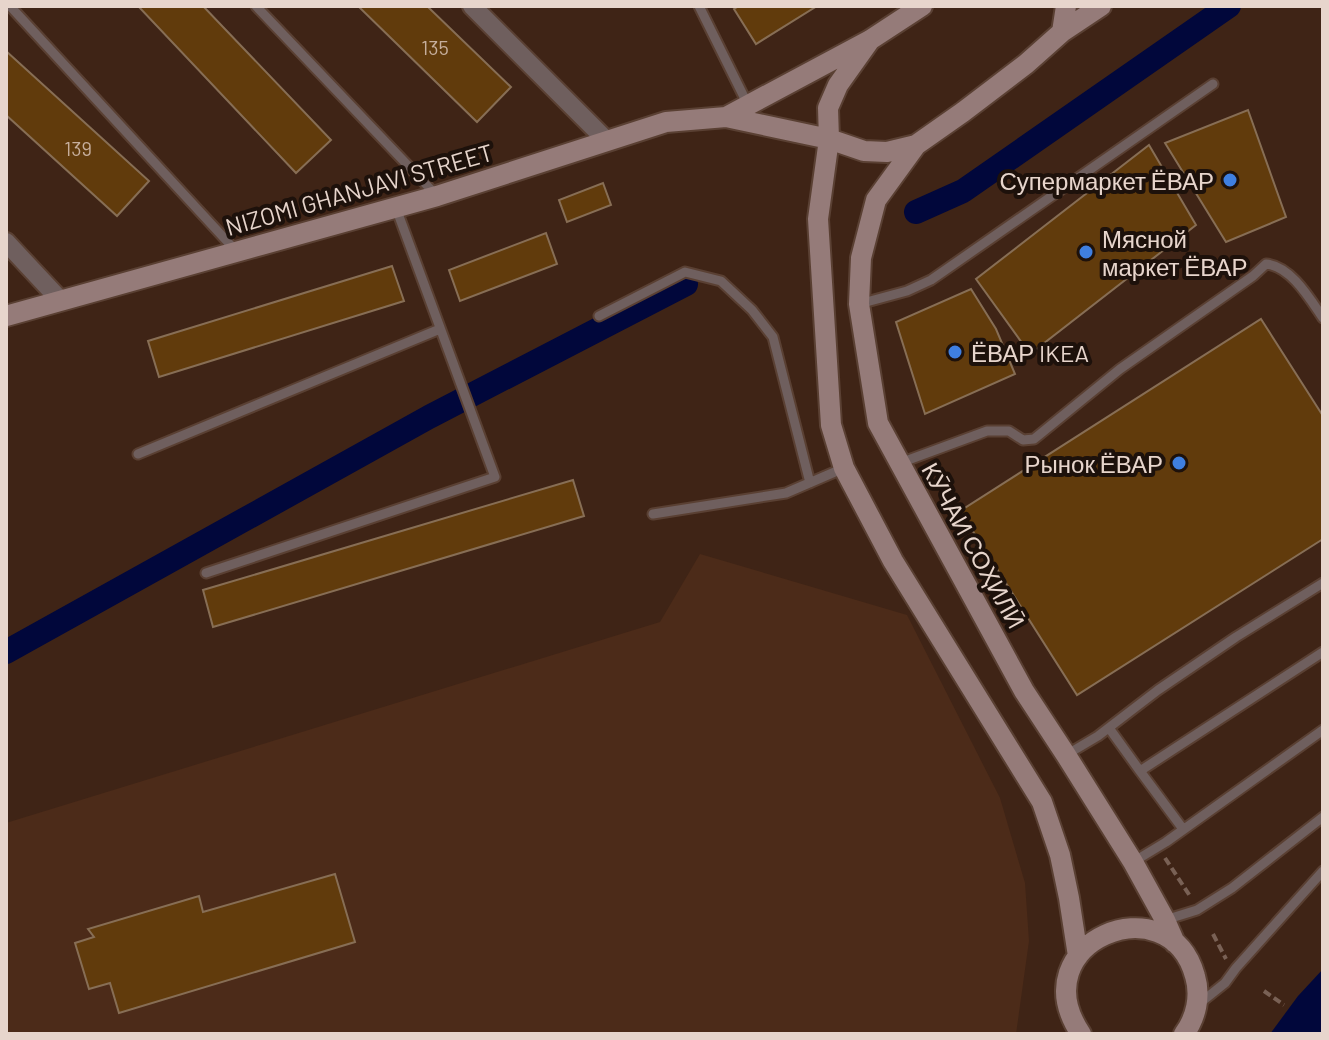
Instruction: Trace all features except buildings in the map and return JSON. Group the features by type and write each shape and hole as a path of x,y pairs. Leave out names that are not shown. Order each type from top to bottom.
{"street":[{"path":"472,6 607,141"},
{"path":"726,117 870,40 922,6"},
{"path":"1062,32 1066,6"},
{"path":"726,117 829,139 864,151 887,152 916,145 1013,73 1062,32 1101,6"},
{"path":"870,40 838,85 828,108 829,139 818,219 831,425 844,468 893,561 1042,802 1060,855 1078,956"},
{"name":"NIZOMI GHANJAVI STREET","path":"6,316 437,196 666,122 726,117"},
{"name":"КӮЧАИ СОҲИЛӢ","path":"916,145 876,200 861,258 859,304 878,423 1024,691 1133,862 1175,943 1191,965 1198,991 1197,1005"},
{"path":"6,242 61,301"},
{"path":"1081,1034 1073,1022 1066,996 1067,982 1078,956 1087,946 1098,937 1123,928 1150,930 1175,943"},
{"path":"1184,1034 1197,1005"},
{"path":"1057,1034 1068,1009"}],"lane":[{"path":"10,6 237,252"},
{"path":"256,6 437,196"},
{"path":"699,6 748,105"},
{"path":"859,304 907,291 931,280 1213,84"},
{"path":"206,573 495,477 396,208"},
{"path":"900,463 987,431 1009,431 1023,440 1034,439 1120,369 1266,264 1277,265 1303,288 1323,318"},
{"path":"599,316 685,272 721,281 733,290 773,337 810,483"},
{"path":"138,454 440,329"},
{"path":"653,514 786,493 844,468"},
{"path":"1066,755 1236,637 1323,583"},
{"path":"1140,771 1323,652"},
{"path":"1109,728 1183,829"},
{"path":"1133,862 1323,730"},
{"path":"1165,920 1197,910 1232,888 1323,817"},
{"path":"1197,1005 1225,983 1323,871"}],"path":[{"path":"1157,847 1190,896"},
{"path":"1213,934 1227,961"},
{"path":"1264,991 1284,1005"}],"shaded area":[{"path":"700,554 907,615 1000,798 1025,883 1029,941 1016,1034 6,1034 6,823 660,622"},
{"path":"1323,969 1323,1034 1270,1034 1298,996"}],"waterway":[{"path":"916,212 963,191 1229,6"},
{"path":"6,652 429,417 686,284"}],"place":[{"name":"Супермаркет ЁВАР","path":"1230,180"},
{"name":"Мясной маркет ЁВАР","path":"1086,252"},
{"name":"ЁВАР IKEA","path":"955,352"},
{"name":"Рынок ЁВАР","path":"1179,463"}]}
